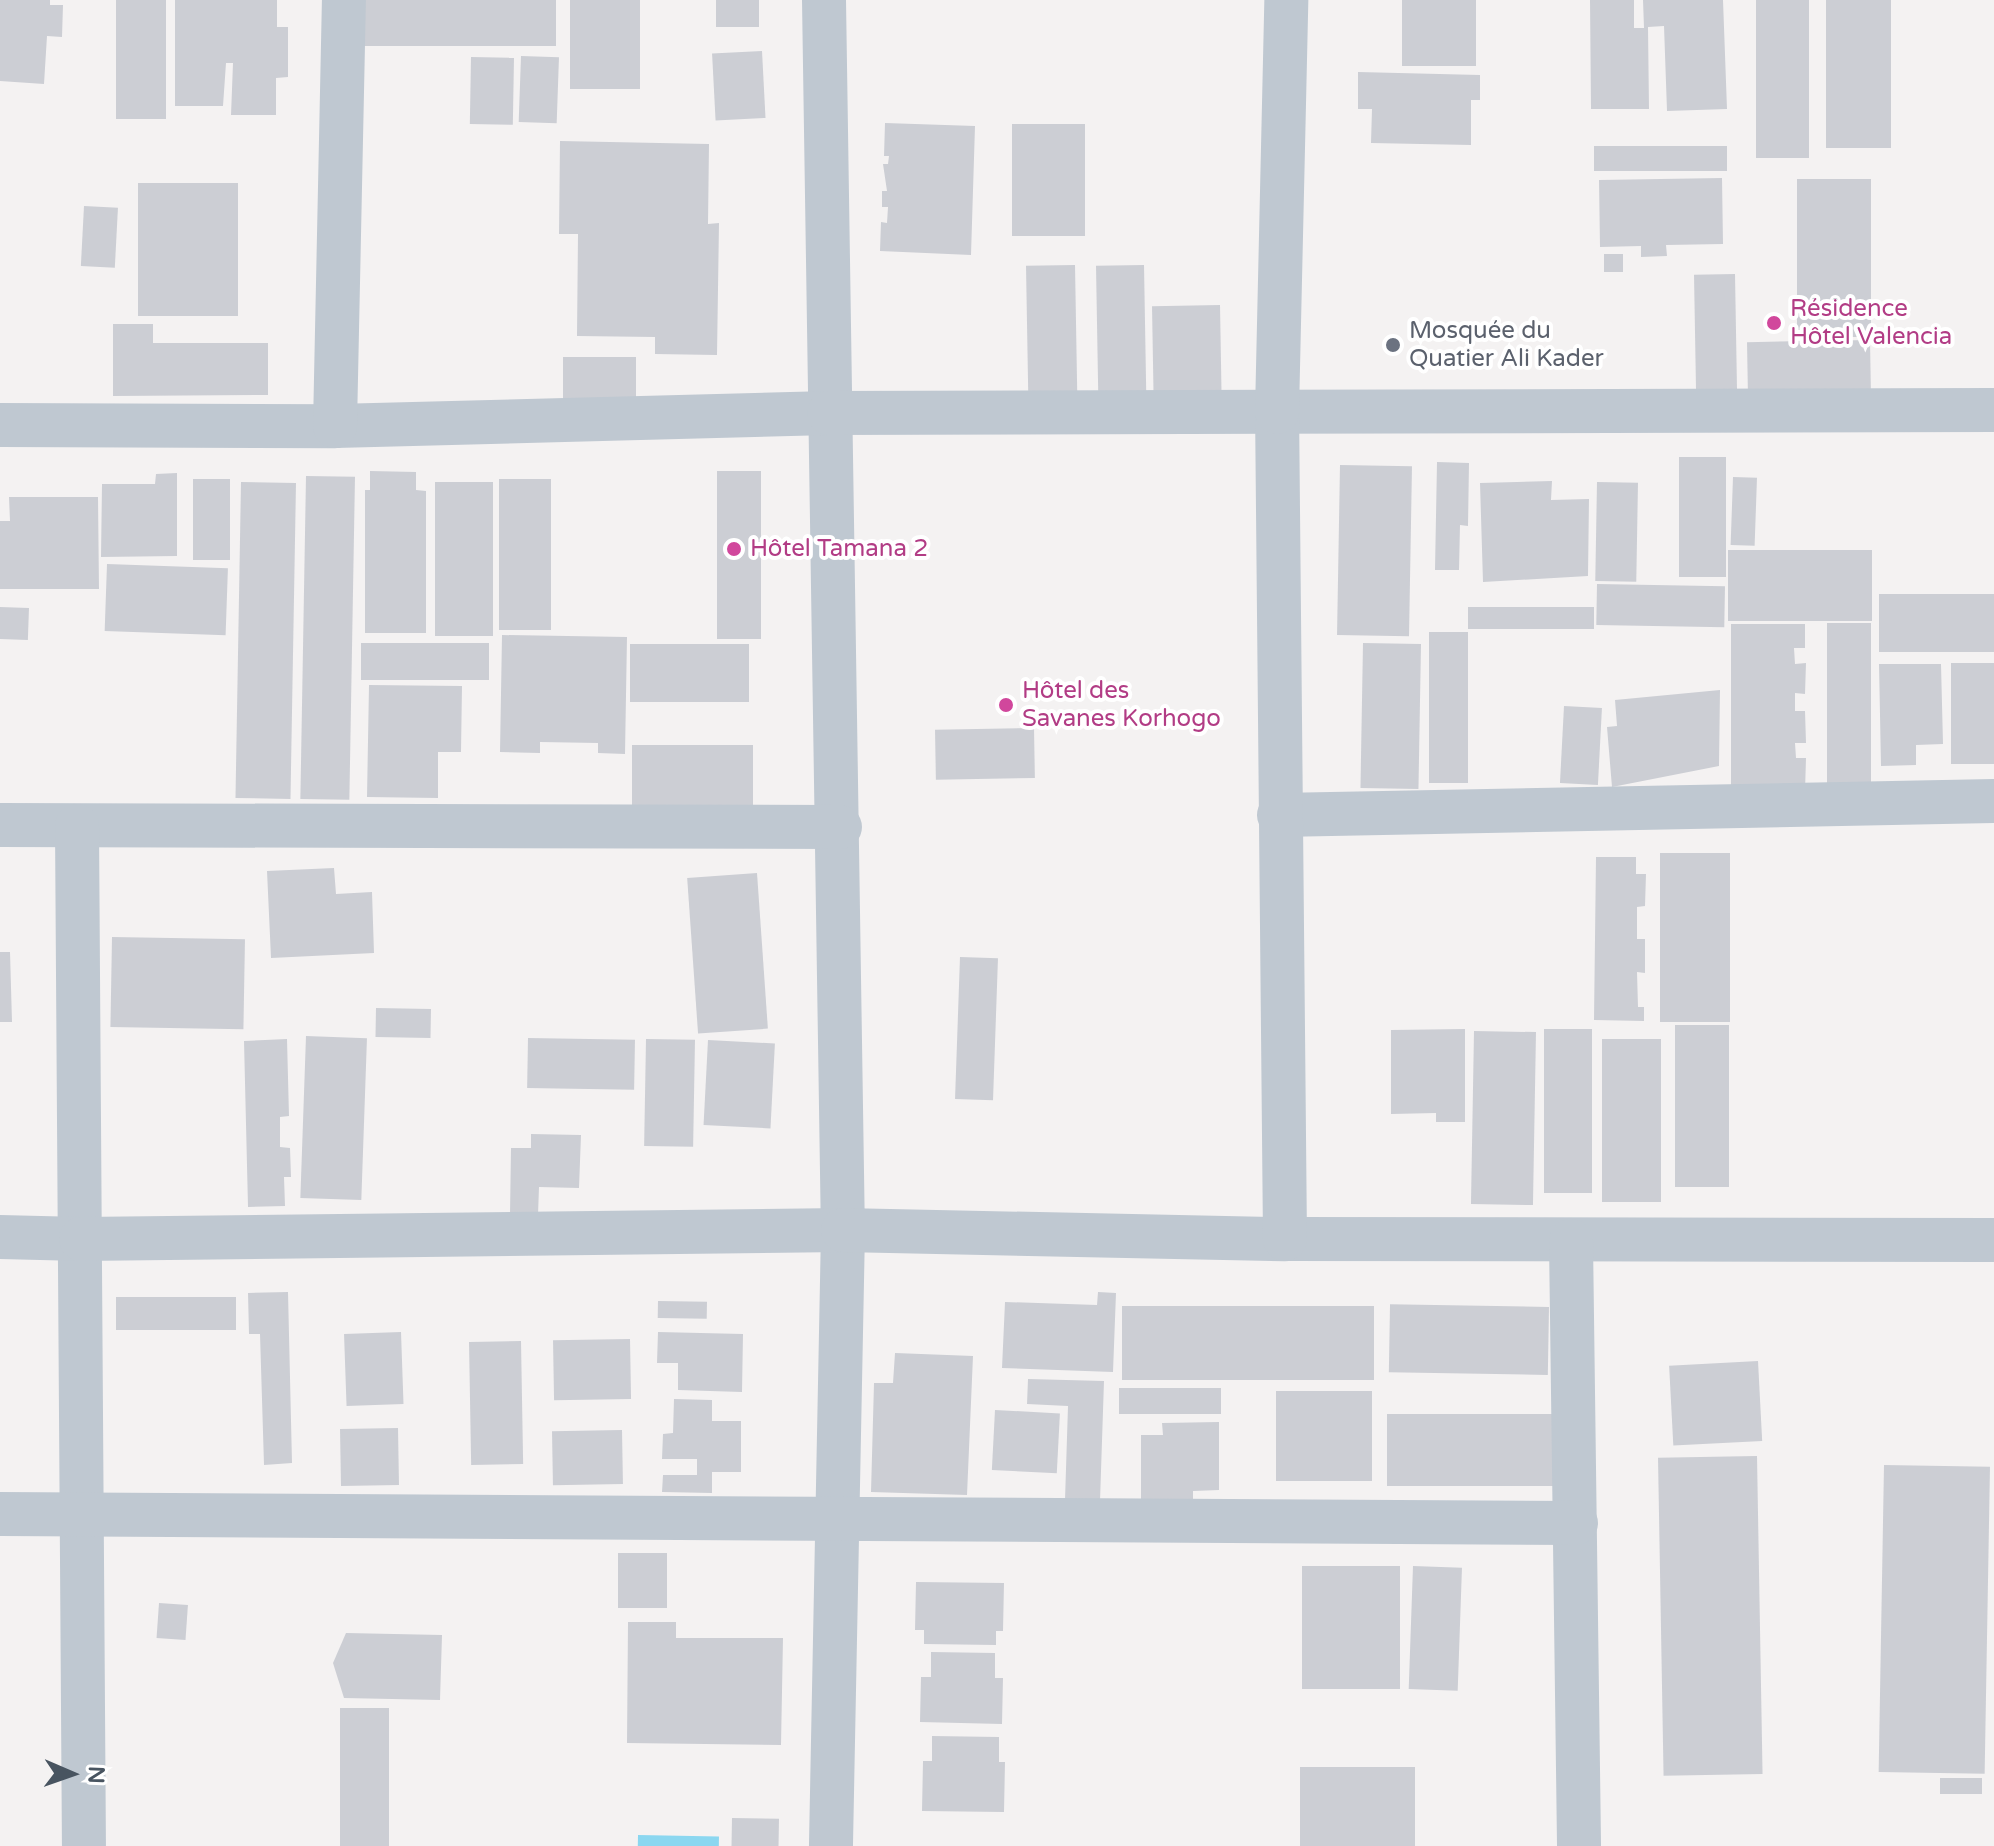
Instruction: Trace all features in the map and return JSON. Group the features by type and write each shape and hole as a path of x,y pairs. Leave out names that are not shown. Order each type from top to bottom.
{"street":[{"path":"335,426 344,0"},
{"path":"824,0 829,413 840,827 843,1230 831,1846"},
{"path":"1285,1239 1277,412 1286,0"},
{"path":"0,425 335,426 829,413 1994,410"},
{"path":"1279,815 1994,801"},
{"path":"0,825 840,827"},
{"path":"77,826 84,1846"},
{"path":"0,1237 81,1239 843,1230 1285,1239 1994,1240"},
{"path":"1571,1241 1579,1846"},
{"path":"0,1514 83,1512 1576,1523"}],"water":[{"path":"638,1835 719,1836 719,1846 638,1846"}],"building":[{"path":"0,0 50,0 50,5 63,5 62,37 47,36 44,84 0,81"},
{"path":"116,0 166,0 166,119 116,119"},
{"path":"175,0 277,0 277,27 288,27 288,77 276,78 276,115 231,115 233,63 226,63 223,106 175,106"},
{"path":"364,0 556,0 556,46 364,46"},
{"path":"570,0 640,0 640,89 570,89"},
{"path":"716,0 759,0 759,27 716,27"},
{"path":"1402,0 1476,0 1476,66 1402,66"},
{"path":"1590,0 1634,0 1634,28 1644,28 1643,0 1723,0 1727,109 1667,111 1664,26 1648,27 1649,109 1591,109"},
{"path":"1756,0 1809,0 1809,158 1756,158"},
{"path":"1826,0 1891,0 1891,148 1826,148"},
{"path":"762,51 766,118 716,121 712,54"},
{"path":"521,56 559,57 557,123 519,122"},
{"path":"471,57 514,58 513,125 470,124"},
{"path":"1358,72 1480,75 1480,100 1471,100 1471,145 1371,143 1372,109 1358,109"},
{"path":"885,123 975,126 971,255 880,251 881,222 887,223 888,207 882,207 882,191 887,191 883,164 888,164 889,156 884,156"},
{"path":"1012,124 1085,124 1085,236 1012,236"},
{"path":"560,141 709,144 708,224 719,223 717,355 655,354 655,337 577,336 578,234 559,234"},
{"path":"1594,146 1727,146 1727,171 1594,171"},
{"path":"1722,178 1723,244 1666,245 1667,256 1641,257 1641,246 1600,247 1599,180"},
{"path":"1797,179 1871,179 1871,337 1797,337"},
{"path":"138,183 238,183 238,316 138,316"},
{"path":"84,206 118,208 115,268 81,266"},
{"path":"1604,254 1623,254 1623,272 1604,272"},
{"path":"1075,265 1077,399 1028,400 1026,266"},
{"path":"1144,265 1146,398 1098,399 1096,266"},
{"path":"1735,274 1737,393 1696,394 1694,275"},
{"path":"1220,305 1222,399 1154,400 1152,306"},
{"path":"113,324 153,324 153,343 268,343 268,395 113,396"},
{"path":"1870,340 1871,390 1748,392 1747,342"},
{"path":"563,357 636,357 636,403 563,403"},
{"path":"1679,457 1726,457 1726,577 1679,577"},
{"path":"1437,462 1469,463 1468,526 1460,525 1459,570 1435,570"},
{"path":"1340,465 1412,466 1409,636 1337,635"},
{"path":"370,471 416,472 416,490 426,491 426,633 365,633 365,490 370,490"},
{"path":"717,471 761,471 761,639 717,639"},
{"path":"177,473 177,556 101,557 102,484 155,484 156,474"},
{"path":"306,476 355,477 349,800 300,799"},
{"path":"1733,477 1757,478 1755,546 1731,545"},
{"path":"193,479 230,479 230,560 193,560"},
{"path":"499,479 551,479 551,630 499,630"},
{"path":"1552,481 1551,500 1589,499 1588,576 1483,582 1480,483"},
{"path":"241,482 296,483 290,799 235,798"},
{"path":"435,482 493,482 493,636 435,636"},
{"path":"1597,482 1638,483 1636,582 1595,581"},
{"path":"9,497 98,497 99,589 0,589 0,521 10,521"},
{"path":"1728,550 1872,550 1872,621 1728,621"},
{"path":"107,564 228,568 226,635 105,631"},
{"path":"1597,584 1725,586 1724,627 1596,625"},
{"path":"1879,594 1994,594 1994,652 1879,652"},
{"path":"0,607 29,608 28,640 0,639"},
{"path":"1468,607 1594,607 1594,629 1468,629"},
{"path":"1827,623 1871,623 1871,788 1827,788"},
{"path":"1731,624 1805,624 1805,648 1794,648 1795,664 1806,663 1805,694 1795,693 1795,711 1805,711 1806,743 1795,743 1796,758 1806,758 1805,792 1731,792"},
{"path":"1429,632 1468,632 1468,783 1429,783"},
{"path":"502,635 627,637 625,754 598,753 598,743 540,742 540,753 500,752"},
{"path":"361,643 489,643 489,680 361,680"},
{"path":"1363,643 1421,644 1418,789 1360,788"},
{"path":"630,644 749,644 749,702 630,702"},
{"path":"1951,663 1994,663 1994,764 1951,764"},
{"path":"1879,664 1941,664 1943,744 1916,745 1916,765 1881,766"},
{"path":"369,685 462,686 461,752 438,752 438,798 367,797"},
{"path":"1720,690 1719,766 1612,787 1607,727 1617,726 1615,700"},
{"path":"1564,706 1602,708 1598,785 1560,783"},
{"path":"1034,728 1035,778 936,780 935,730"},
{"path":"632,745 753,745 753,806 632,806"},
{"path":"1660,853 1730,853 1730,1022 1660,1022"},
{"path":"1596,857 1636,857 1636,874 1646,874 1645,906 1637,907 1637,939 1645,939 1645,973 1637,972 1638,1007 1644,1007 1644,1021 1594,1020"},
{"path":"334,868 336,894 372,892 374,953 271,958 267,871"},
{"path":"757,873 768,1029 698,1034 687,878"},
{"path":"112,937 245,939 243,1029 110,1027"},
{"path":"0,952 10,952 12,1022 0,1022"},
{"path":"960,957 998,958 993,1100 955,1099"},
{"path":"376,1008 431,1009 430,1038 375,1037"},
{"path":"1675,1025 1729,1025 1729,1187 1675,1187"},
{"path":"1465,1029 1465,1122 1436,1122 1436,1113 1391,1114 1391,1030"},
{"path":"1544,1029 1592,1029 1592,1193 1544,1193"},
{"path":"1474,1031 1536,1032 1533,1205 1471,1204"},
{"path":"306,1036 367,1038 361,1200 300,1198"},
{"path":"528,1038 635,1040 634,1090 527,1088"},
{"path":"287,1039 289,1116 280,1117 280,1147 290,1148 291,1177 284,1177 285,1206 248,1207 244,1041"},
{"path":"646,1039 695,1040 693,1147 644,1146"},
{"path":"1602,1039 1661,1039 1661,1202 1602,1202"},
{"path":"708,1040 775,1044 770,1128 704,1125"},
{"path":"531,1134 581,1135 579,1188 539,1187 538,1215 510,1214 511,1148 531,1148"},
{"path":"288,1292 292,1463 264,1465 260,1334 249,1334 248,1293"},
{"path":"1098,1292 1116,1293 1113,1372 1002,1368 1005,1302 1097,1305"},
{"path":"116,1297 236,1297 236,1330 116,1330"},
{"path":"658,1301 707,1302 707,1319 658,1318"},
{"path":"1390,1304 1549,1307 1548,1375 1389,1372"},
{"path":"1122,1306 1374,1306 1374,1380 1122,1380"},
{"path":"401,1332 404,1404 347,1406 344,1334"},
{"path":"658,1332 743,1334 742,1392 678,1390 678,1363 657,1363"},
{"path":"630,1339 631,1399 554,1400 553,1340"},
{"path":"521,1341 523,1464 471,1465 469,1342"},
{"path":"895,1353 973,1356 967,1495 871,1492 874,1383 893,1383"},
{"path":"1758,1361 1762,1441 1673,1446 1669,1366"},
{"path":"1028,1379 1104,1381 1100,1501 1065,1500 1068,1406 1027,1404"},
{"path":"1119,1388 1221,1388 1221,1414 1119,1414"},
{"path":"1276,1391 1372,1391 1372,1481 1276,1481"},
{"path":"674,1399 712,1400 712,1421 741,1421 741,1472 712,1472 712,1493 662,1492 663,1475 697,1475 697,1459 662,1459 663,1434 673,1433"},
{"path":"995,1410 1060,1413 1057,1473 992,1470"},
{"path":"1387,1414 1554,1414 1554,1486 1387,1486"},
{"path":"1219,1422 1219,1490 1193,1491 1193,1505 1141,1505 1141,1435 1163,1435 1162,1423"},
{"path":"398,1428 399,1485 341,1486 340,1429"},
{"path":"622,1430 623,1484 553,1485 552,1431"},
{"path":"1757,1456 1763,1774 1664,1776 1658,1458"},
{"path":"1884,1465 1990,1467 1985,1774 1879,1772"},
{"path":"618,1553 667,1553 667,1608 618,1608"},
{"path":"1302,1566 1400,1566 1400,1689 1302,1689"},
{"path":"1413,1566 1462,1568 1458,1691 1409,1689"},
{"path":"916,1582 1004,1583 1003,1631 996,1631 996,1645 924,1644 924,1630 915,1630"},
{"path":"159,1603 188,1605 185,1640 157,1638"},
{"path":"628,1622 676,1622 676,1638 783,1638 781,1745 627,1743"},
{"path":"346,1633 442,1635 440,1700 344,1698 333,1663"},
{"path":"931,1652 995,1653 995,1678 1003,1678 1002,1724 920,1722 921,1677 931,1677"},
{"path":"340,1708 389,1708 389,1846 340,1846"},
{"path":"932,1736 999,1737 999,1762 1005,1762 1004,1812 922,1811 923,1761 932,1761"},
{"path":"1300,1767 1415,1767 1415,1846 1300,1846"},
{"path":"1940,1778 1982,1778 1982,1794 1940,1794"},
{"path":"732,1818 779,1819 779,1846 732,1846"}],"place":[{"name":"Résidence Hôtel Valencia","path":"1774,323"},
{"name":"Mosquée du Quatier Ali Kader","path":"1393,345"},
{"name":"Hôtel Tamana 2","path":"734,549"},
{"name":"Hôtel des Savanes Korhogo","path":"1006,705"}]}
